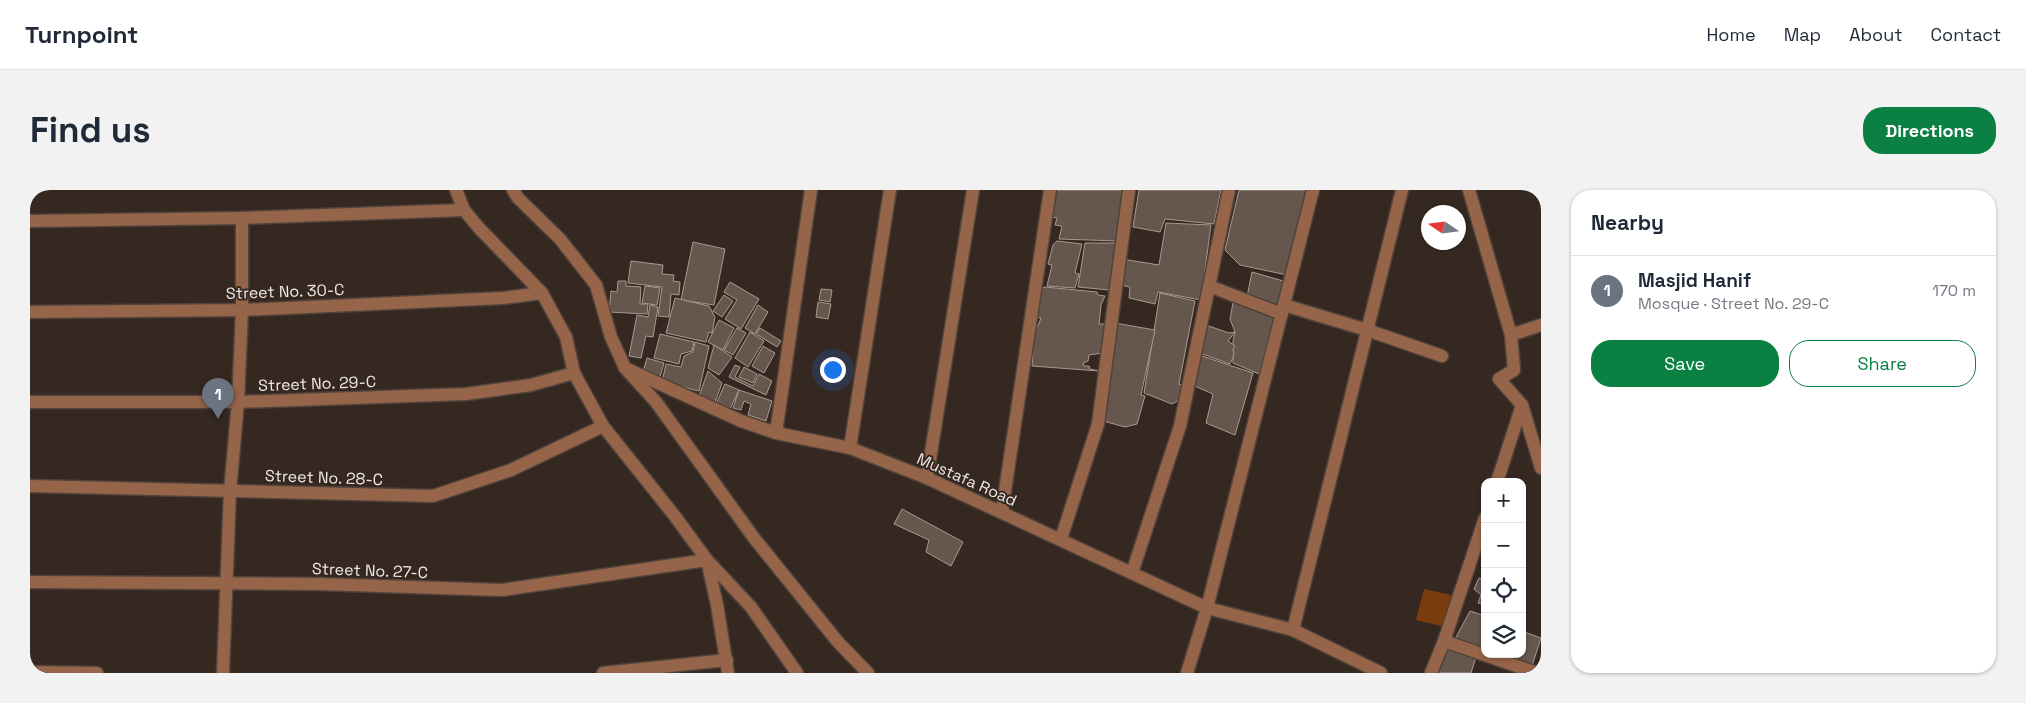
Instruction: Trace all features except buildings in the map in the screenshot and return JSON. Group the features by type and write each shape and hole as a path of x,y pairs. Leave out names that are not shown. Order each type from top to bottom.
{"street":[{"path":"456,190 464,210 479,228 542,293 566,337 574,373 603,426 674,515 707,560 751,607 796,673"},
{"path":"513,190 518,198 560,239 596,286 611,336 625,368 656,402 754,538 838,642 868,673"},
{"path":"776,433 811,190"},
{"path":"850,448 890,190"},
{"path":"927,478 973,190"},
{"path":"1002,511 1050,190"},
{"path":"1061,540 1098,424 1129,190"},
{"path":"1132,573 1180,426 1229,190"},
{"path":"1187,673 1208,608 1313,190"},
{"path":"1293,630 1402,190"},
{"path":"1469,190 1511,335 1514,370 1499,379 1522,405 1541,468"},
{"path":"30,221 242,218 464,210"},
{"path":"223,673 230,491 238,402 242,310 242,218"},
{"path":"1209,286 1283,309 1367,330 1442,356"},
{"name":"Street No. 30-C","path":"30,312 242,310 503,298 542,293"},
{"path":"1511,335 1541,324"},
{"name":"Mustafa Road","path":"625,368 741,421 776,433 850,448 927,478 1002,511 1208,608 1293,630 1381,673"},
{"name":"Street No. 29-C","path":"30,402 238,402 466,394 532,385 574,373"},
{"path":"1498,478 1522,405"},
{"name":"Street No. 28-C","path":"30,486 433,496 511,470 603,426"},
{"path":"1430,673 1444,641 1483,523"},
{"path":"603,673 727,667 707,560"},
{"name":"Street No. 27-C","path":"30,582 319,584 502,590 707,560"},
{"path":"1444,641 1537,673"},
{"path":"30,672 97,673"}],"shaded area":[{"path":"1424,589 1455,596 1446,627 1416,620"}],"place":[{"name":"Masjid Hanif","path":"218,419"}]}
